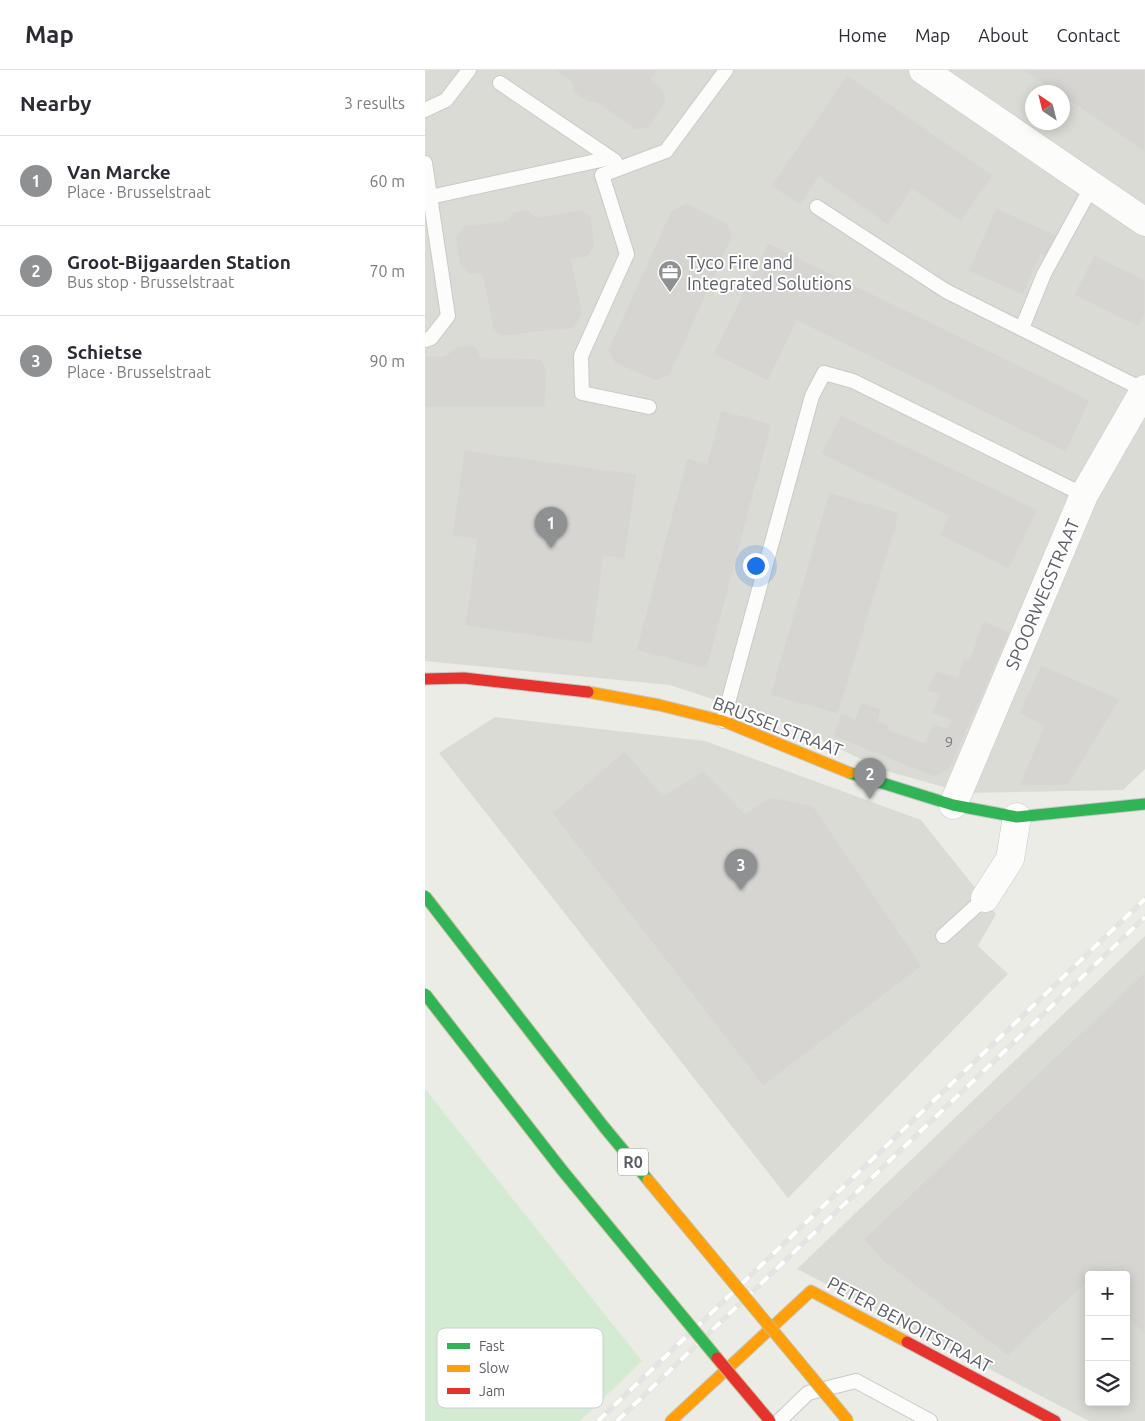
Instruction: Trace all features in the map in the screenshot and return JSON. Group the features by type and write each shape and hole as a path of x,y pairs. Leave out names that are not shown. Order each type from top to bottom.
{"main road":[{"name":"BRUSSELSTRAAT","path":"425,679 464,678 580,691 659,705 723,721 867,780 953,805 1017,817 1145,804"},
{"name":"R0","path":"425,896 604,1127 848,1421"},
{"path":"425,994 562,1170 769,1421"},
{"name":"PETER BENOITSTRAAT","path":"671,1421 811,1291 1055,1421"}],"street":[{"path":"923,70 1145,222"},
{"name":"SPOORWEGSTRAAT","path":"953,805 1084,495 1145,390"},
{"path":"985,898 1011,860 1017,817"}],"lane":[{"path":"425,110 446,100 469,70"},
{"path":"649,407 582,393 581,356 627,254 602,175 667,151 726,70"},
{"path":"499,83 623,167"},
{"path":"430,197 611,158"},
{"path":"425,163 448,316 431,338 425,340"},
{"path":"1022,328 1045,274 1092,186"},
{"path":"817,207 947,291 1145,390"},
{"path":"723,721 812,396 824,373 853,381 1084,495"},
{"path":"943,936 985,898"},
{"path":"779,1421 808,1393 856,1381 930,1421"}],"shaded area":[{"path":"425,70 1145,70 1145,769 1123,790 966,793 886,771 787,724 670,685 425,661"},
{"path":"495,717 705,741 921,820 996,914 978,946 1008,974 788,1198 439,753"},
{"path":"1145,936 1145,1421 1089,1421 797,1269"}],"green space":[{"path":"425,1089 642,1361 603,1399 603,1328 437,1328 437,1408 593,1408 580,1421 425,1421"}],"building":[{"path":"555,70 658,70 651,79 663,89 666,101 649,128 636,130 596,102 589,103 573,92 572,83"},
{"path":"1023,70 1145,70 1145,152 1070,101 1070,85 1045,85"},
{"path":"847,75 993,175 961,222 912,189 888,225 819,177 800,205 771,186"},
{"name":"Tyco Fire and Integrated Solutions","path":"686,203 728,224 732,237 670,375 656,381 615,363 608,350 671,211"},
{"path":"996,208 1058,236 1048,257 1041,254 1023,295 968,271"},
{"path":"528,210 537,217 580,210 591,217 595,246 586,258 571,259 583,313 574,328 502,336 493,329 482,274 469,274 460,265 455,237 464,226 508,220 514,212"},
{"path":"768,243 1090,400 1066,452 797,321 768,381 713,354"},
{"path":"1094,255 1145,280 1145,315 1139,327 1074,295"},
{"path":"475,345 481,357 541,359 547,369 545,407 425,407 425,356 445,356 457,347"},
{"path":"721,410 772,424 707,669 636,650 687,458 707,463"},
{"path":"841,415 1038,510 1009,569 939,535 949,516 821,454"},
{"path":"464,450 637,474 625,559 604,556 592,644 465,626 477,539 452,536"},
{"path":"829,492 900,513 838,714 770,695"},
{"path":"983,621 1010,632 950,768 934,777 833,736 841,713 855,719 861,702 881,709 878,721 890,725 889,730 925,743 933,724 947,728 951,720 931,713 940,694 927,691 936,671 958,677 964,658 970,659"},
{"path":"1041,665 1120,699 1068,785 1019,786 1044,726 1019,713"},
{"path":"625,751 663,796 703,771 745,814 770,797 813,806 922,966 763,1086 552,813"},
{"path":"1145,972 1145,1335 1130,1320 1130,1271 1085,1271 1085,1284 1008,1356 883,1261 864,1239"}],"railway":[{"path":"598,1421 1145,899"},
{"path":"617,1421 1145,917"}],"traffic: fast":[{"path":"850,773 953,805 1017,817 1145,804"},
{"path":"425,896 604,1127 648,1180"},
{"path":"425,994 562,1170 717,1358"}],"traffic: slow":[{"path":"588,692 659,705 723,721 850,773"},
{"path":"648,1180 848,1421"},
{"path":"671,1421 811,1291 907,1342"}],"traffic: jam":[{"path":"425,679 464,678 588,692"},
{"path":"907,1342 1055,1421"},
{"path":"717,1358 770,1421"}],"place":[{"name":"Tyco Fire and Integrated Solutions","path":"670,293"},
{"name":"Van Marcke","path":"551,548"},
{"name":"Groot-Bijgaarden Station","path":"870,799"},
{"name":"Schietse","path":"741,890"}]}
